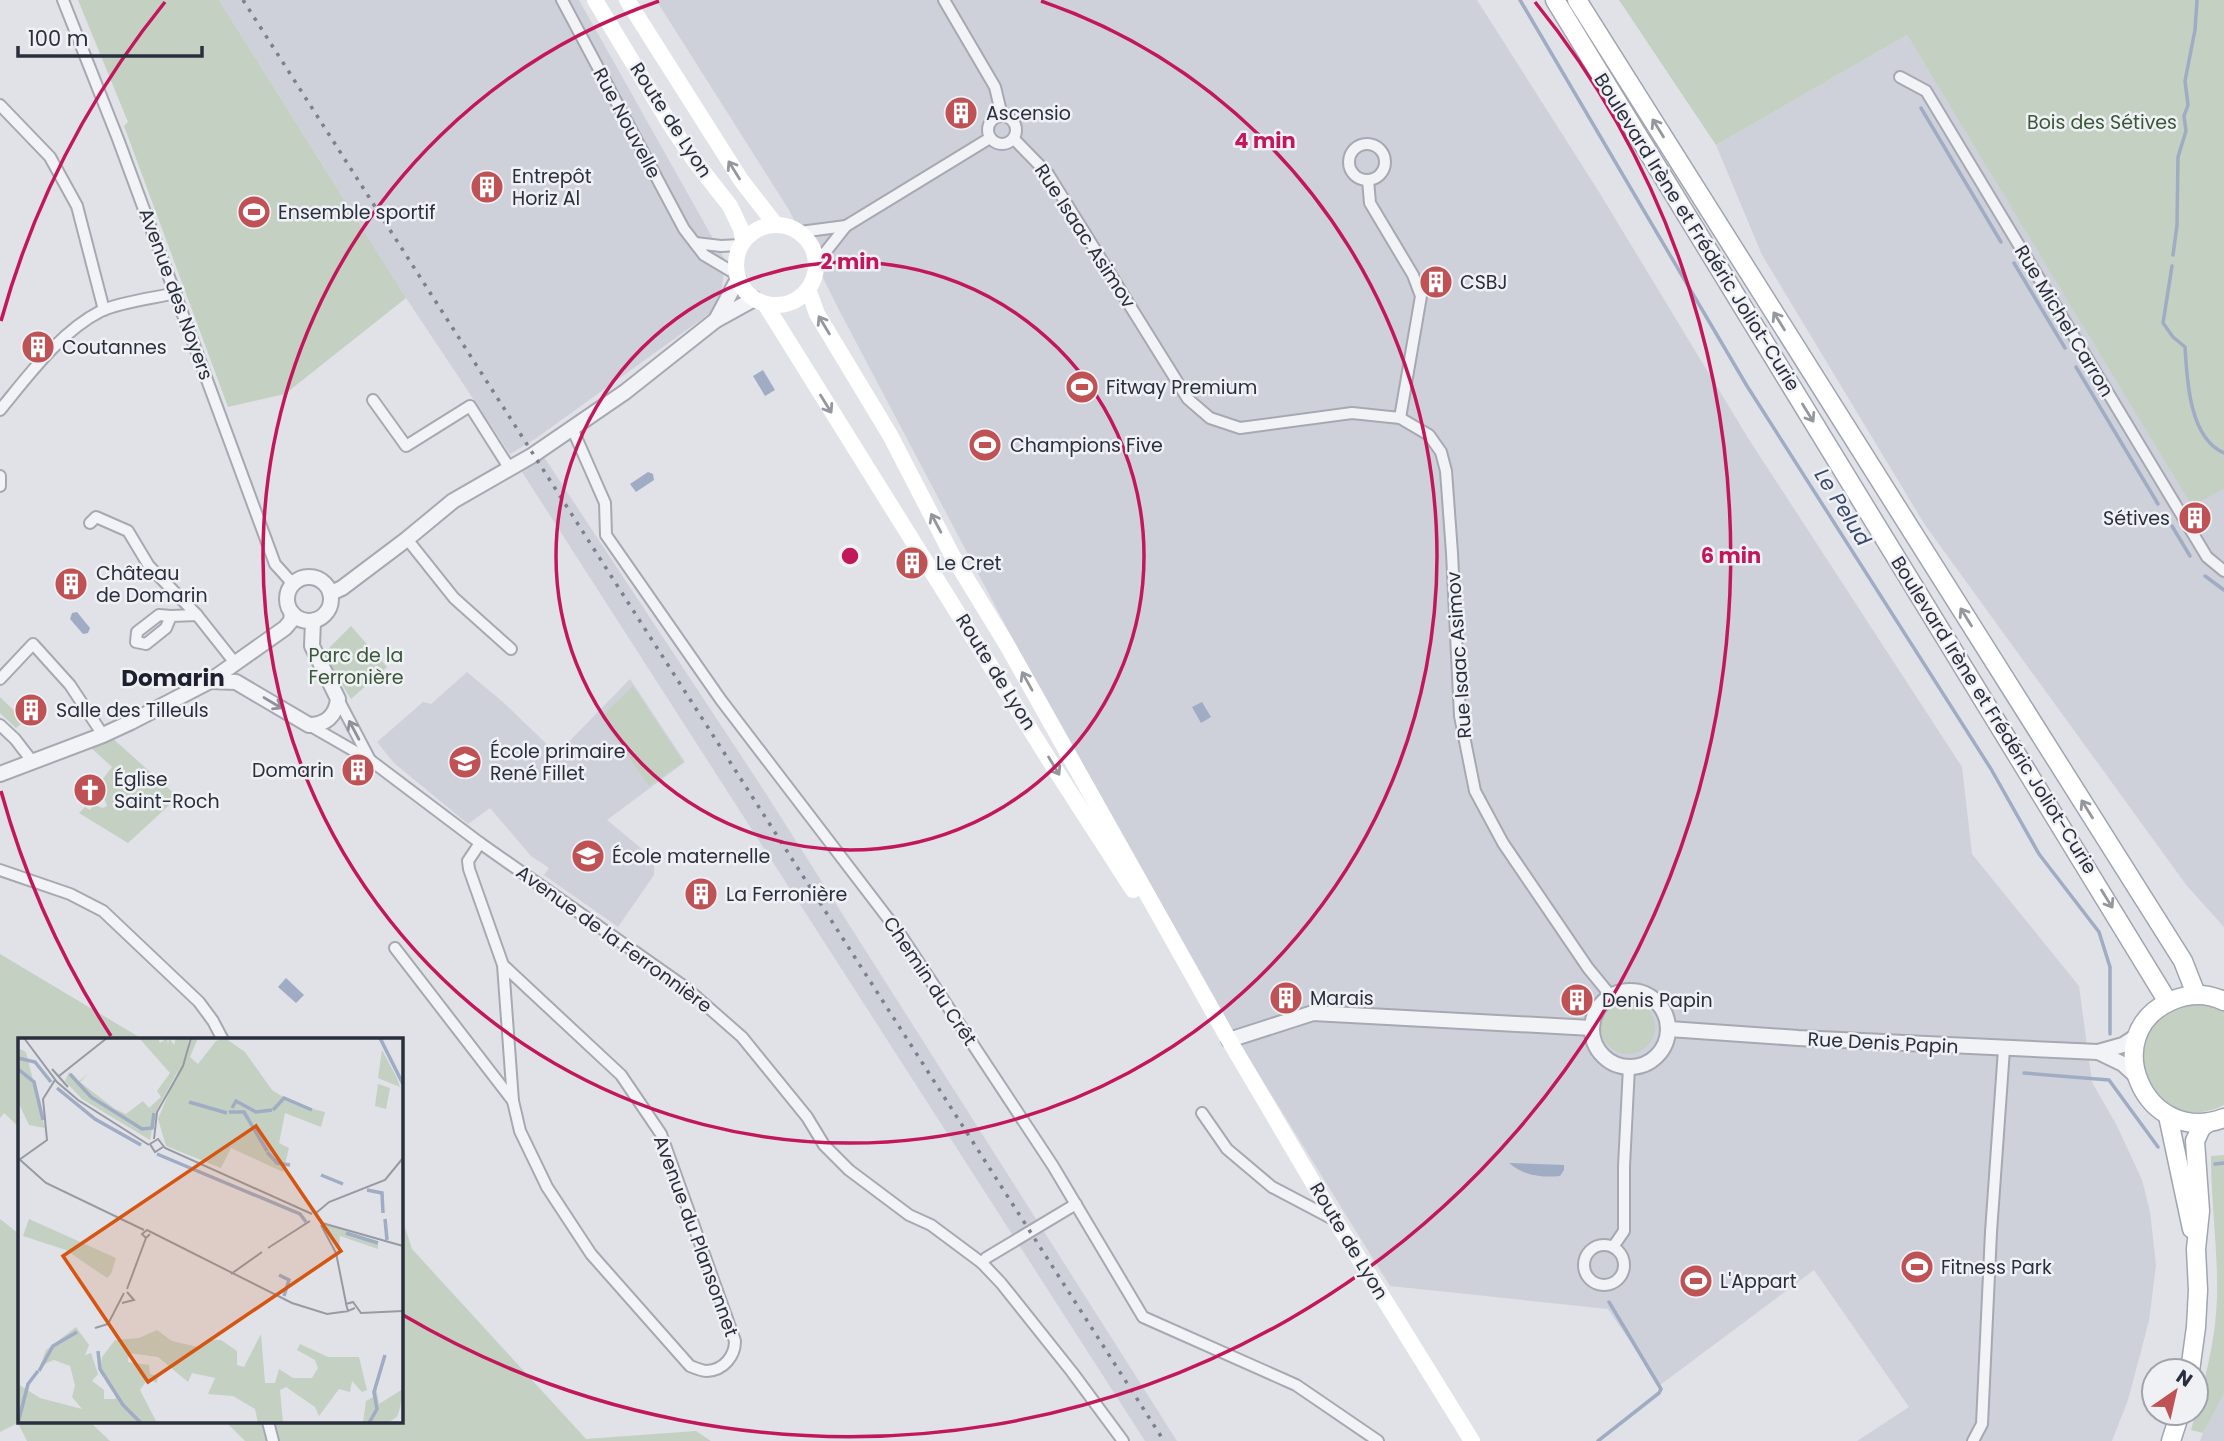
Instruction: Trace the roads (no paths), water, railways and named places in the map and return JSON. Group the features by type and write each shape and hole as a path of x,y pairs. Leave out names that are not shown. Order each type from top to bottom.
{"main road":[{"name":"Route de Lyon","path":"596,0 670,124 730,206 741,229 741,243"},
{"name":"Route de Lyon","path":"627,0 741,180 775,224"},
{"name":"Boulevard Irène et Frédéric Joliot-Curie","path":"1555,0 2168,1002"},
{"name":"Boulevard Irène et Frédéric Joliot-Curie","path":"1577,0 2183,961 2196,994"},
{"path":"775,224 800,232 814,252 816,264 816,273 800,298 777,305 760,302 744,290 737,277 735,260 741,243 752,232 775,224"},
{"name":"Route de Lyon","path":"808,289 817,314 890,435 952,555 1007,645 1229,1040 1335,1220 1472,1441"},
{"name":"Route de Lyon","path":"760,302 1229,1040"},
{"path":"2215,1120 2193,1123 2168,1116 2148,1099 2136,1076 2134,1063 2138,1035 2157,1009 2168,1002 2196,994 2224,1001"},
{"path":"2168,1116 2196,1249"},
{"path":"2192,1357 2196,1327 2196,1249 2200,1211 2195,1141 2201,1128 2215,1120"}],"street":[{"name":"Avenue des Noyers","path":"63,0 176,293 275,564 293,584"},
{"name":"Rue Nouvelle","path":"562,0 684,229 704,255 737,277"},
{"path":"944,0 995,87 1002,116"},
{"name":"Rue Michel Carron","path":"1900,77 1926,91 2207,558 2224,571"},
{"path":"0,105 50,157 77,206 104,310"},
{"path":"1002,116 1011,119 1016,126 1014,139 1006,145 990,138 988,129 991,121 1002,116"},
{"path":"816,264 846,226 990,138"},
{"name":"Rue Isaac Asimov","path":"1014,139 1048,174 1188,399 1210,418 1240,428 1352,413 1400,418 1429,435 1441,452 1446,471 1453,565 1460,716 1475,791 1503,843 1588,968 1611,996"},
{"path":"1368,180 1370,203 1413,275 1421,296 1400,418"},
{"path":"800,232 846,226"},
{"path":"695,243 721,246 741,243"},
{"path":"716,320 737,277"},
{"path":"0,410 36,367 80,323 104,310 176,293"},
{"path":"331,593 342,588 407,539 453,501 510,469 625,392 716,320 760,302"},
{"path":"373,400 406,446 470,406 510,469"},
{"name":"Chemin du Crêt","path":"572,428 605,503 606,535 721,700 900,934 1076,1204 1143,1317 1296,1385 1378,1441"},
{"path":"0,476 0,486"},
{"path":"90,523 96,517 128,531 149,566 239,660 236,682"},
{"path":"407,539 454,598 511,649"},
{"path":"301,579 319,579 331,593 328,611 322,618 313,621 301,620 292,612 288,603 288,593 293,584 301,579"},
{"path":"0,774 103,735 210,681 285,628 291,621 292,612"},
{"path":"171,616 197,615"},
{"name":"Avenue de la Ferronnière","path":"313,621 312,646 370,760"},
{"path":"285,628 298,631 312,646"},
{"path":"0,679 33,644 70,685 103,735"},
{"name":"Avenue de la Ferronnière","path":"210,681 236,682 370,760 480,843 677,981 711,1008 742,1037 807,1116 824,1145 849,1170 909,1215 932,1225 982,1263 1064,1362 1123,1441"},
{"path":"309,725 319,725 329,720 337,707 338,699"},
{"path":"0,725 32,761"},
{"name":"Avenue du Plansonnet","path":"480,843 468,861 469,869 503,965 513,1101 520,1131 547,1187 591,1254 690,1366 708,1371 726,1364 735,1351 735,1340 661,1134 621,1075 503,965"},
{"path":"0,870 70,894 103,911 199,1002 222,1038"},
{"path":"395,948 513,1101"},
{"path":"1635,991 1657,1002 1664,1012 1669,1029 1663,1049 1654,1059 1629,1067 1615,1063 1603,1055 1595,1042 1592,1028 1601,1004 1611,996 1635,991"},
{"path":"1229,1040 1312,1013 1592,1028"},
{"name":"Rue Denis Papin","path":"1669,1029 2098,1052 2123,1045 2138,1035"},
{"path":"1973,1441 1982,1424 2004,1049"},
{"name":"Rue Denis Papin","path":"2098,1052 2123,1064 2136,1076"},
{"path":"1613,1247 1624,1231 1629,1067"},
{"path":"1202,1113 1227,1149 1272,1187 1335,1220"},
{"path":"982,1263 986,1258 1076,1204"},
{"path":"269,1424 273,1441"}],"water":[{"path":"763,370 775,390 765,396 753,376"},
{"path":"648,472 653,474 654,480 636,492 630,484"},
{"path":"77,612 90,628 88,633 83,634 70,619 72,613"},
{"path":"1202,702 1211,717 1201,723 1192,707"},
{"path":"286,978 304,995 296,1003 278,987"},
{"path":"1509,1163 1564,1165 1564,1170 1560,1176 1539,1176 1526,1173"}],"waterway":[{"name":"Le Pelud","path":"1520,0 1747,386 1991,769 2039,854 2099,932 2110,967 2110,1034"},
{"name":"Le Pelud","path":"2173,255 2177,225 2178,157 2186,131 2184,116 2188,105 2185,81 2195,30 2197,0"},
{"path":"1921,108 2001,242"},
{"path":"2014,263 2065,348"},
{"name":"Le Pelud","path":"2172,266 2163,323 2185,347 2192,406 2203,435 2224,453"},
{"path":"2076,367 2158,504"},
{"path":"2172,526 2190,556"},
{"path":"2205,576 2224,590"},
{"name":"Le Pelud","path":"2024,1073 2109,1080 2158,1147"},
{"name":"Le Pelud","path":"2215,1164 2224,1163"},
{"path":"1598,1441 1661,1389 1609,1302"}],"railway":[{"path":"243,0 1164,1441"}],"place":[{"name":"Ascensio","path":"961,113"},
{"name":"Entrepôt Horiz Al","path":"487,187"},
{"name":"Ensemble sportif","path":"254,212"},
{"name":"CSBJ","path":"1436,282"},
{"name":"Coutannes","path":"38,347"},
{"name":"Fitway Premium","path":"1082,387"},
{"name":"Champions Five","path":"985,445"},
{"name":"Sétives","path":"2195,518"},
{"name":"Le Cret","path":"912,563"},
{"name":"Château de Domarin","path":"71,584"},
{"name":"Salle des Tilleuls","path":"31,710"},
{"name":"École primaire René Fillet","path":"465,762"},
{"name":"Domarin","path":"358,770"},
{"name":"Église Saint-Roch","path":"90,790"},
{"name":"École maternelle","path":"588,856"},
{"name":"La Ferronière","path":"701,894"},
{"name":"Marais","path":"1286,998"},
{"name":"Denis Papin","path":"1577,1000"},
{"name":"Fitness Park","path":"1917,1267"},
{"name":"L'Appart","path":"1696,1281"}],"district":[{"name":"Domarin","path":"173,678"}],"park label":[{"name":"Bois des Sétives","path":"2102,122"},
{"name":"Parc de la Ferronière","path":"356,666"}]}
